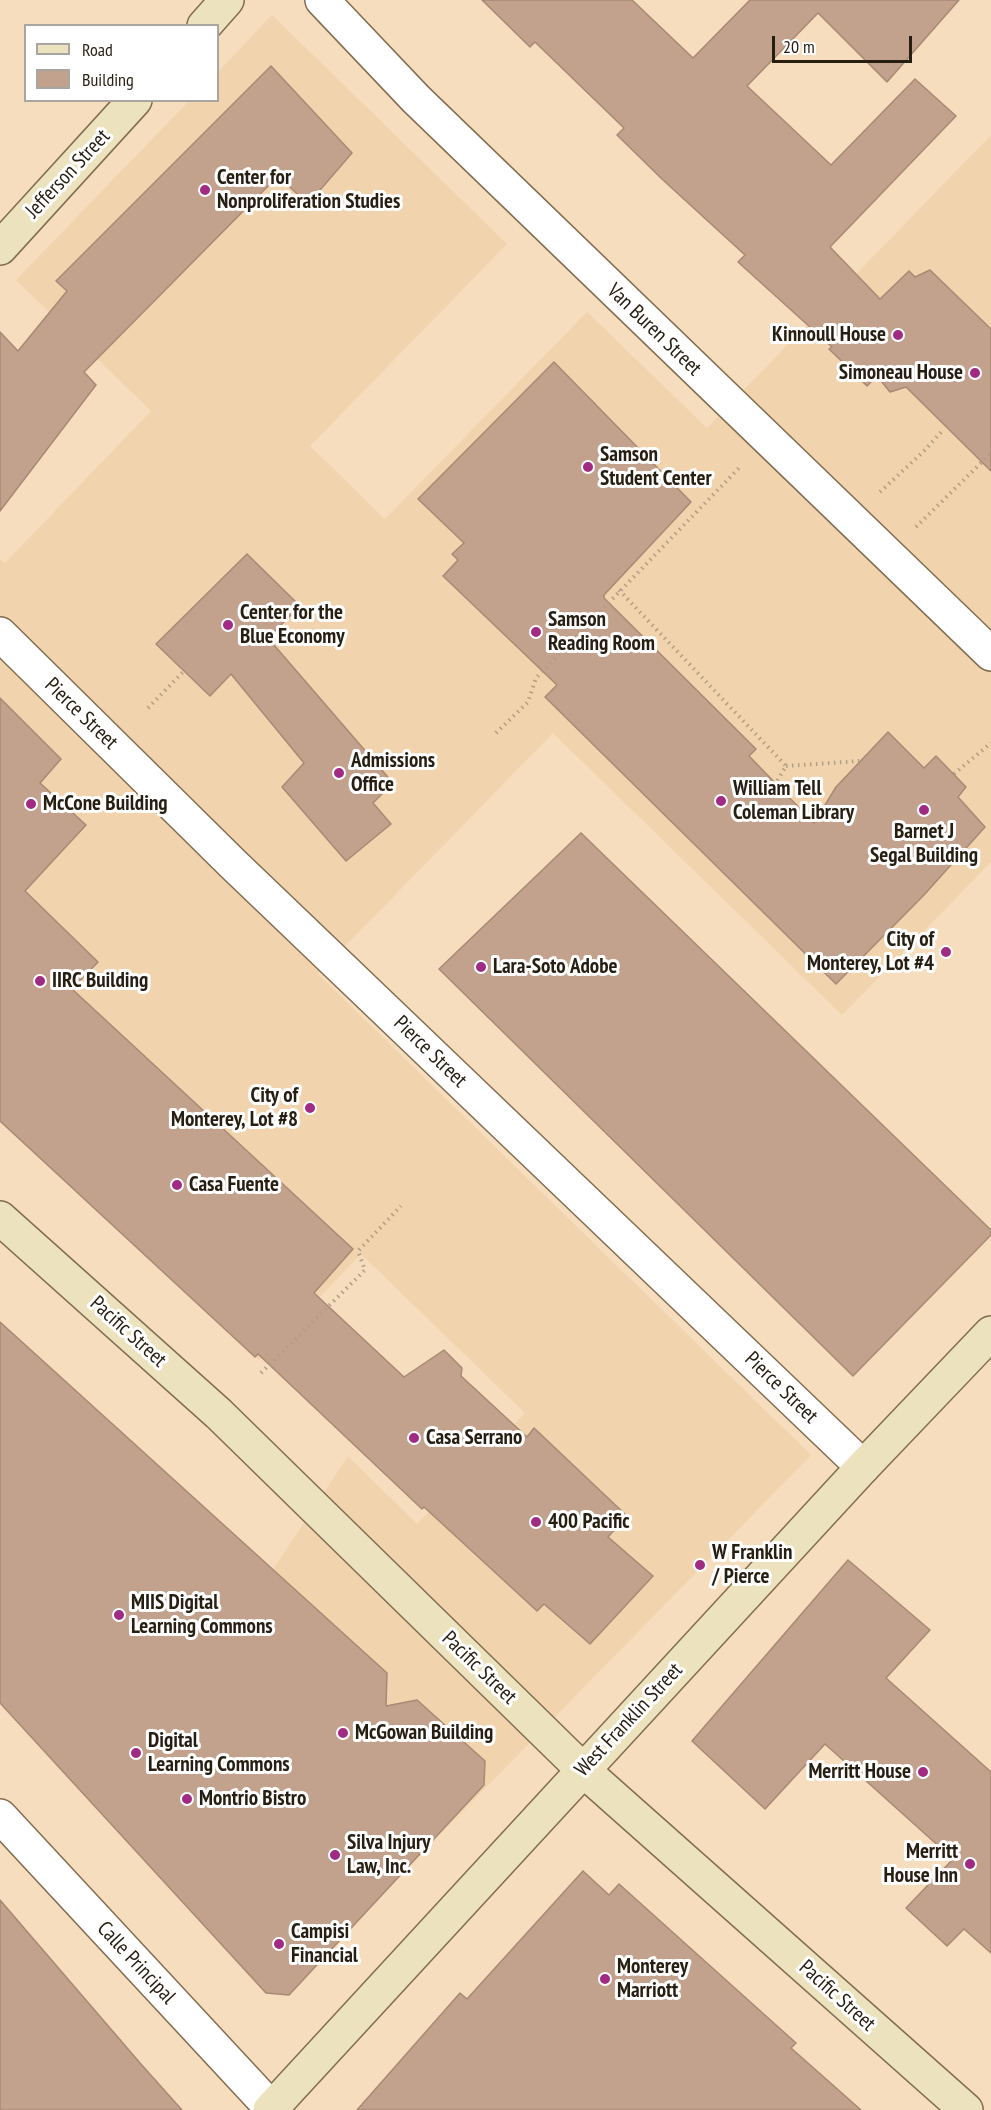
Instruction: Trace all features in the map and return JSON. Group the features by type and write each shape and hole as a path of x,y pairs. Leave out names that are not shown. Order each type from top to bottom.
{"main road":[{"path":"206,24 227,0"},
{"name":"Jefferson Street","path":"0,248 133,102"},
{"name":"Pacific Street","path":"0,1218 219,1414 583,1770 966,2110"},
{"name":"West Franklin Street","path":"272,2109 863,1467 991,1334"}],"street":[{"name":"Van Buren Street","path":"322,0 416,99 991,654"},
{"name":"Pierce Street","path":"0,634 233,864 863,1467"},
{"name":"Calle Principal","path":"0,1816 272,2109"}],"path":[{"path":"850,518 909,465 944,429"},
{"path":"496,733 528,702 536,678 767,438"},
{"path":"886,553 940,505 991,453"},
{"path":"620,590 786,766"},
{"path":"148,708 184,671"},
{"path":"954,774 991,743"},
{"path":"786,766 860,761"},
{"path":"777,781 786,766"},
{"path":"261,1373 365,1270 358,1251 401,1206"}],"shaded area":[{"path":"272,15 507,244 310,446 385,519 587,312 707,428 991,135 991,862 842,1015 553,733 318,974 811,1455 416,1859 340,1787 214,1715 105,1817 65,1773 272,1571 348,1456 417,1524 525,1413 361,1254 259,1360 0,1109 0,559 5,563 151,411 16,280 188,102 219,102 219,71"}],"building":[{"path":"482,0 632,0 693,58 750,0 959,0 887,82 818,13 747,86 831,165 915,79 956,116 830,247 880,299 909,271 915,277 930,270 991,329 991,471 906,387 890,392 877,376 867,386 829,349 832,347 738,262 745,255 617,135 624,128 535,42 530,47"},
{"name":"Center for Nonproliferation Studies","path":"271,66 352,153 308,204 278,176 84,372 96,385 0,511 0,332 18,351 67,291 56,281"},
{"path":"554,362 691,502 604,595 604,598 756,749 749,756 814,823 836,787 888,732 924,768 936,756 966,787 958,797 985,827 924,895 836,984 545,697 557,685 443,576 458,560 452,554 464,543 418,499"},
{"path":"247,554 300,606 268,638 393,783 373,803 391,824 346,861 282,787 304,763 231,674 210,696 156,644"},
{"path":"0,698 61,759 40,783 86,825 25,891 98,962 72,989 353,1249 314,1293 404,1377 444,1350 462,1368 461,1376 527,1437 534,1428 627,1516 608,1537 653,1576 590,1644 544,1604 537,1611 424,1507 422,1509 258,1354 255,1357 0,1121"},
{"path":"581,833 991,1230 991,1235 853,1376 439,969"},
{"path":"0,1322 387,1673 386,1706 417,1700 485,1761 484,1785 289,1995 266,1993 0,1703"},
{"path":"848,1560 930,1630 886,1678 991,1772 991,1953 964,1929 947,1946 906,1908 953,1859 825,1744 765,1809 692,1741"},
{"name":"Monterey Marriott","path":"583,1871 609,1895 619,1884 796,2043 791,2048 861,2110 357,2110 460,1993 467,1999"},
{"path":"0,1900 140,2063 182,2110 0,2110"}],"place":[{"name":"Center for Nonproliferation Studies","path":"205,190"},
{"name":"Kinnoull House","path":"898,335"},
{"name":"Simoneau House","path":"975,373"},
{"name":"Samson Student Center","path":"588,467"},
{"name":"Center for the Blue Economy","path":"228,625"},
{"name":"Samson Reading Room","path":"536,632"},
{"name":"Admissions Office","path":"339,773"},
{"name":"William Tell Coleman Library","path":"721,801"},
{"name":"McCone Building","path":"31,804"},
{"name":"Barnet J Segal Building","path":"924,810"},
{"name":"City of Monterey, Lot #4","path":"946,952"},
{"name":"Lara-Soto Adobe","path":"481,967"},
{"name":"IIRC Building","path":"40,981"},
{"name":"City of Monterey, Lot #8","path":"310,1108"},
{"name":"Casa Fuente","path":"177,1185"},
{"name":"Casa Serrano","path":"414,1438"},
{"name":"400 Pacific","path":"536,1522"},
{"name":"W Franklin / Pierce","path":"700,1565"},
{"name":"MIIS Digital Learning Commons","path":"119,1615"},
{"name":"McGowan Building","path":"343,1733"},
{"name":"Digital Learning Commons","path":"136,1753"},
{"name":"Merritt House","path":"923,1772"},
{"name":"Montrio Bistro","path":"187,1799"},
{"name":"Silva Injury Law, Inc.","path":"335,1855"},
{"name":"Merritt House Inn","path":"970,1864"},
{"name":"Campisi Financial","path":"279,1944"},
{"name":"Monterey Marriott","path":"605,1979"}]}
